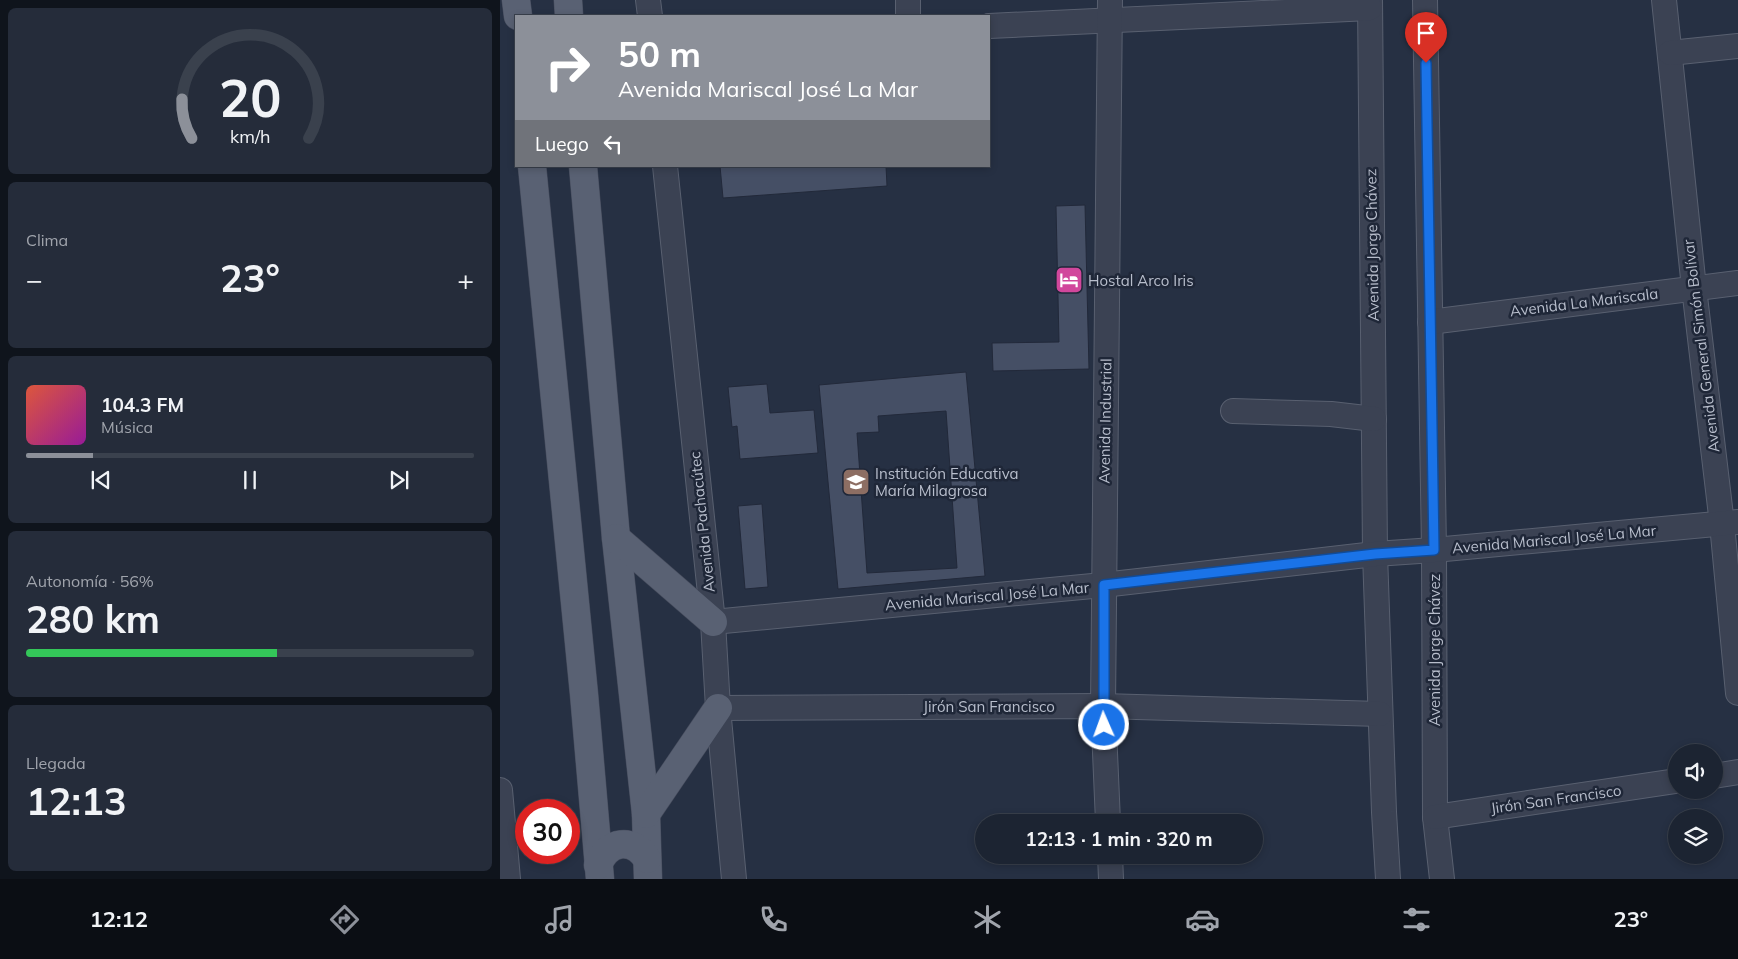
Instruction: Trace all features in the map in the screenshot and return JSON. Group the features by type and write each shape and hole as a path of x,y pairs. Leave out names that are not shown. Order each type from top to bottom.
{"main road":[{"path":"516,0 518,15"},
{"path":"568,0 569,15"},
{"path":"532,167 584,694 599,872"},
{"path":"583,167 616,538 646,814 648,869"},
{"path":"616,538 713,622"},
{"path":"646,814 718,708"},
{"path":"599,872 606,851 612,846 620,844 628,844 643,852 648,869"}],"street":[{"path":"648,0 650,15"},
{"path":"908,0 908,15"},
{"name":"Avenida Jorge Chávez","path":"1425,0 1434,550 1435,817 1442,879"},
{"name":"Avenida General Simón Bolívar","path":"1664,0 1694,288 1730,523 1738,693"},
{"path":"990,26 1110,10 1370,4"},
{"name":"Avenida Jorge Chávez","path":"1370,4 1375,554 1388,879"},
{"name":"Avenida Industrial","path":"1108,814 1103,706 1110,10"},
{"path":"1670,53 1738,46"},
{"name":"Avenida Pachacútec","path":"665,167 713,622 718,708 734,879"},
{"name":"Avenida La Mariscala","path":"1430,322 1738,283"},
{"path":"1233,411 1331,414 1374,419"},
{"name":"Avenida Mariscal José La Mar","path":"713,622 1104,585 1375,554 1730,523"},
{"name":"Jirón San Francisco","path":"718,708 1103,706 1380,714"},
{"path":"1723,774 1738,772"},
{"name":"Jirón San Francisco","path":"1435,817 1668,782"},
{"path":"500,790 508,879"},
{"path":"1110,864 1111,879"}],"building":[{"path":"720,167 886,167 887,186 723,198"},
{"path":"1085,205 1089,369 993,371 992,343 1059,342 1056,206"},
{"path":"966,372 985,576 838,589 819,385","holes":["946,411 957,568 867,573 857,433 879,432 878,416"]},
{"path":"767,384 770,413 814,410 818,453 740,459 737,426 732,427 728,387"},
{"path":"762,504 768,587 745,589 738,506"}],"place":[{"name":"Hostal Arco Iris","path":"1069,280"},
{"name":"Institución Educativa María Milagrosa","path":"856,482"}],"route":[{"path":"1104,725 1104,585 1375,554 1434,550 1426,63"}]}
